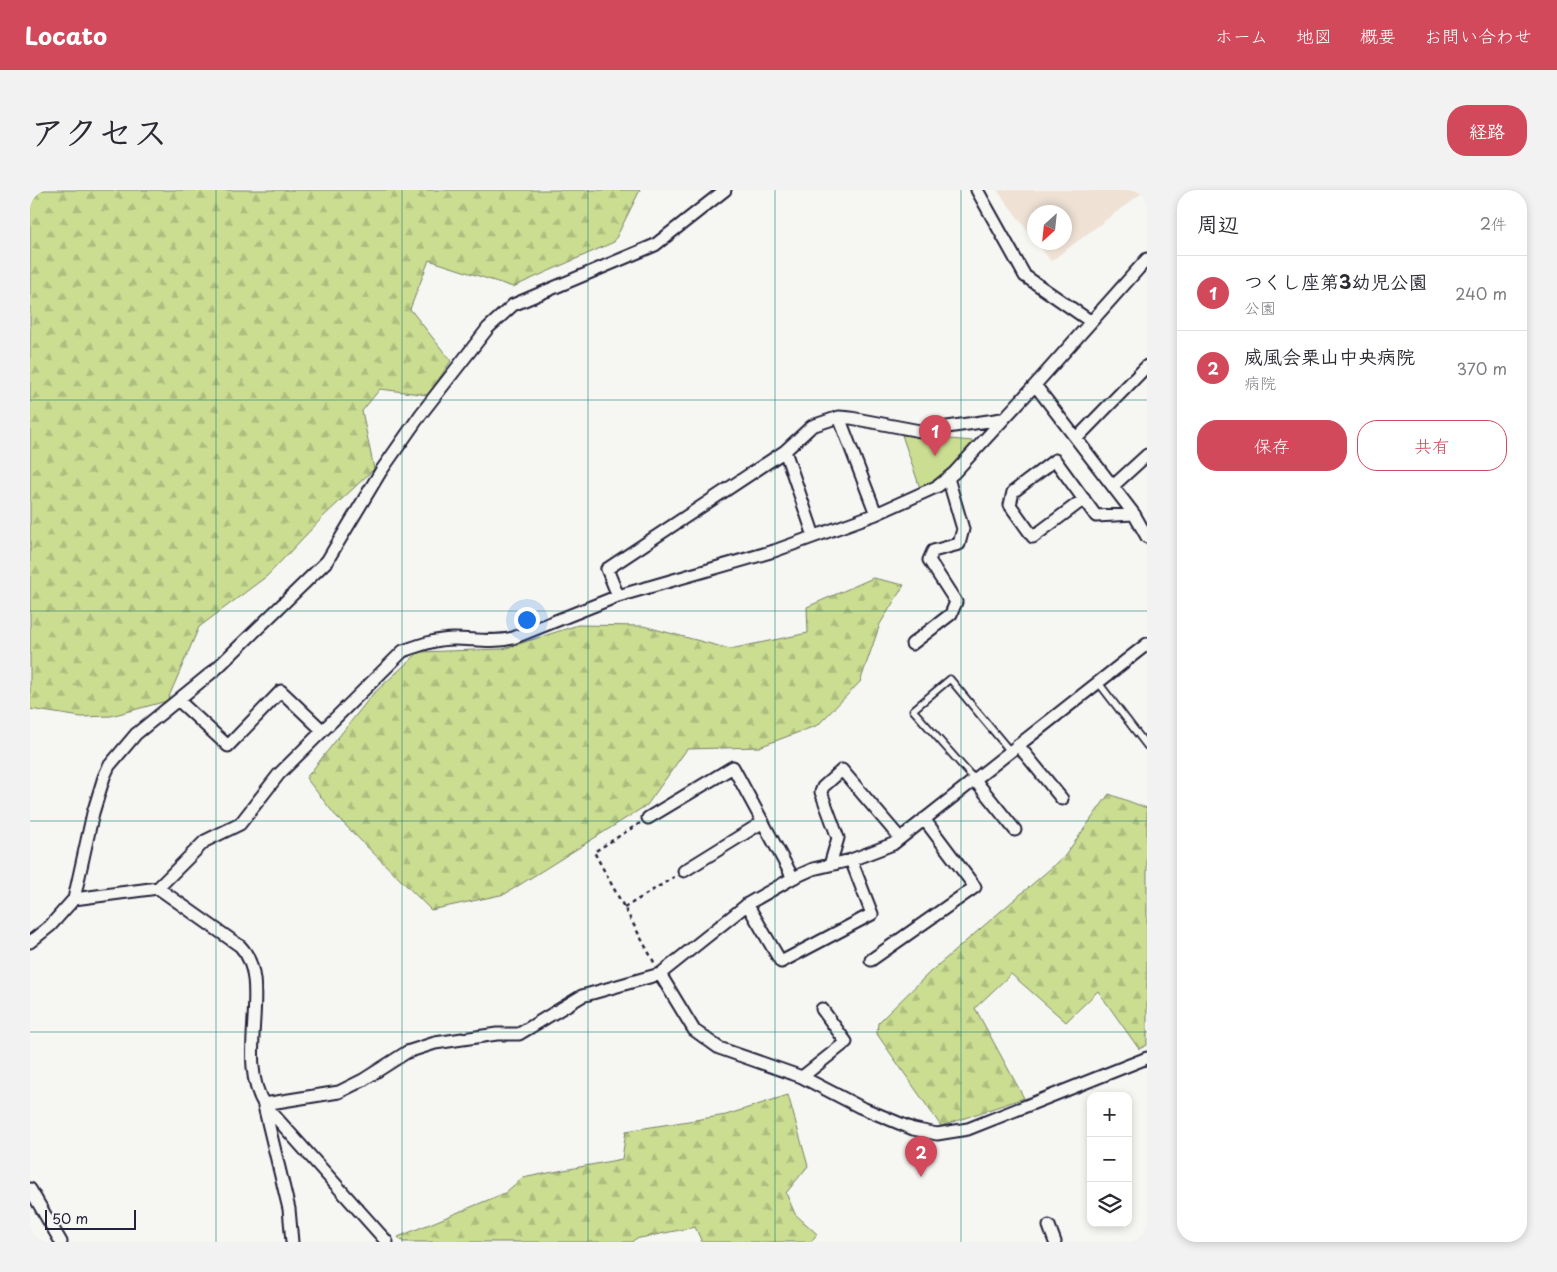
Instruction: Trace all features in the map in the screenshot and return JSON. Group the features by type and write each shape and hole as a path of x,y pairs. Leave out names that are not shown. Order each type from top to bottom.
{"street":[{"path":"30,942 50,926 74,899 93,813 104,777 114,760 136,734 216,669 327,561 381,471 421,414 488,328 513,305 655,245 725,190"},
{"path":"977,190 1025,276 1090,321"},
{"path":"74,899 158,888 205,841 240,824 279,774 404,651 431,641 453,639 497,642 505,640 618,596 774,552 876,514 938,486 948,478 1035,385 1147,259"},
{"path":"1077,438 1145,373"},
{"path":"1035,385 1134,514 1147,537"},
{"path":"618,596 607,569 785,451 812,426 839,417 876,421 920,431 1002,419"},
{"path":"839,417 876,514"},
{"path":"785,451 814,536"},
{"path":"1113,486 1147,455"},
{"path":"1084,499 1033,537 1010,505 1013,492 1055,460 1084,499 1096,516 1134,514"},
{"path":"912,644 952,614 956,602 929,560 933,551 959,544 963,529 948,478"},
{"path":"264,1104 339,1092 363,1080 407,1052 435,1043 497,1034 520,1034 582,996 660,974 747,904 793,878 813,869 851,860 893,844 1147,644"},
{"path":"178,700 228,746 281,691 322,730"},
{"path":"1014,748 1062,799"},
{"path":"648,818 733,766 793,878"},
{"path":"830,865 838,838 821,792 823,787 842,770 900,838"},
{"path":"974,779 1015,830"},
{"path":"871,960 975,887 924,819"},
{"path":"684,870 763,822"},
{"path":"747,904 781,962 872,914 851,860"},
{"path":"158,888 240,946 248,955 253,967 252,1074 258,1095 387,1242"},
{"path":"660,974 694,1030 719,1048 802,1077 897,1124 937,1134 968,1129 1147,1058"},
{"path":"802,1077 846,1042 822,1009"},
{"path":"264,1104 289,1209 292,1242"},
{"path":"30,1189 61,1242"},
{"path":"1048,1226 1055,1242"}],"lane":[{"path":"974,779 913,710 950,679 1014,748"},
{"path":"1098,682 1147,746"}],"path":[{"path":"648,818 594,852 660,974"},
{"path":"624,908 684,870"}],"shaded area":[{"path":"997,190 1146,190 1072,245 1072,205 1027,205 1027,230"},
{"path":"1042,250 1066,250 1051,261"}],"green space":[{"path":"30,190 640,190 614,242 513,287 429,260 410,309 451,361 428,395 380,389 362,411 374,469 324,516 267,576 199,627 167,701 111,716 81,717 30,709"},
{"path":"902,435 973,441 949,468 936,479 920,488"},
{"path":"873,578 904,585 880,624 860,682 818,725 759,747 687,749 647,805 505,894 431,910 335,815 306,778 372,695 419,652 503,649 578,625 643,626 730,649 808,633 807,607"},
{"path":"1109,794 1147,808 1147,1045 1139,1049 1098,991 1066,1022 1011,974 975,1008 1024,1098 941,1126 877,1034 878,1023 930,972 1064,857"},
{"path":"788,1095 808,1166 786,1193 795,1214 817,1234 811,1242 702,1242 695,1227 635,1239 632,1242 403,1242 398,1237 505,1193 522,1178 622,1159 626,1131 726,1115"}],"place":[{"name":"つくし座第3幼児公園","path":"935,456"},
{"name":"威風会栗山中央病院","path":"921,1177"}]}
